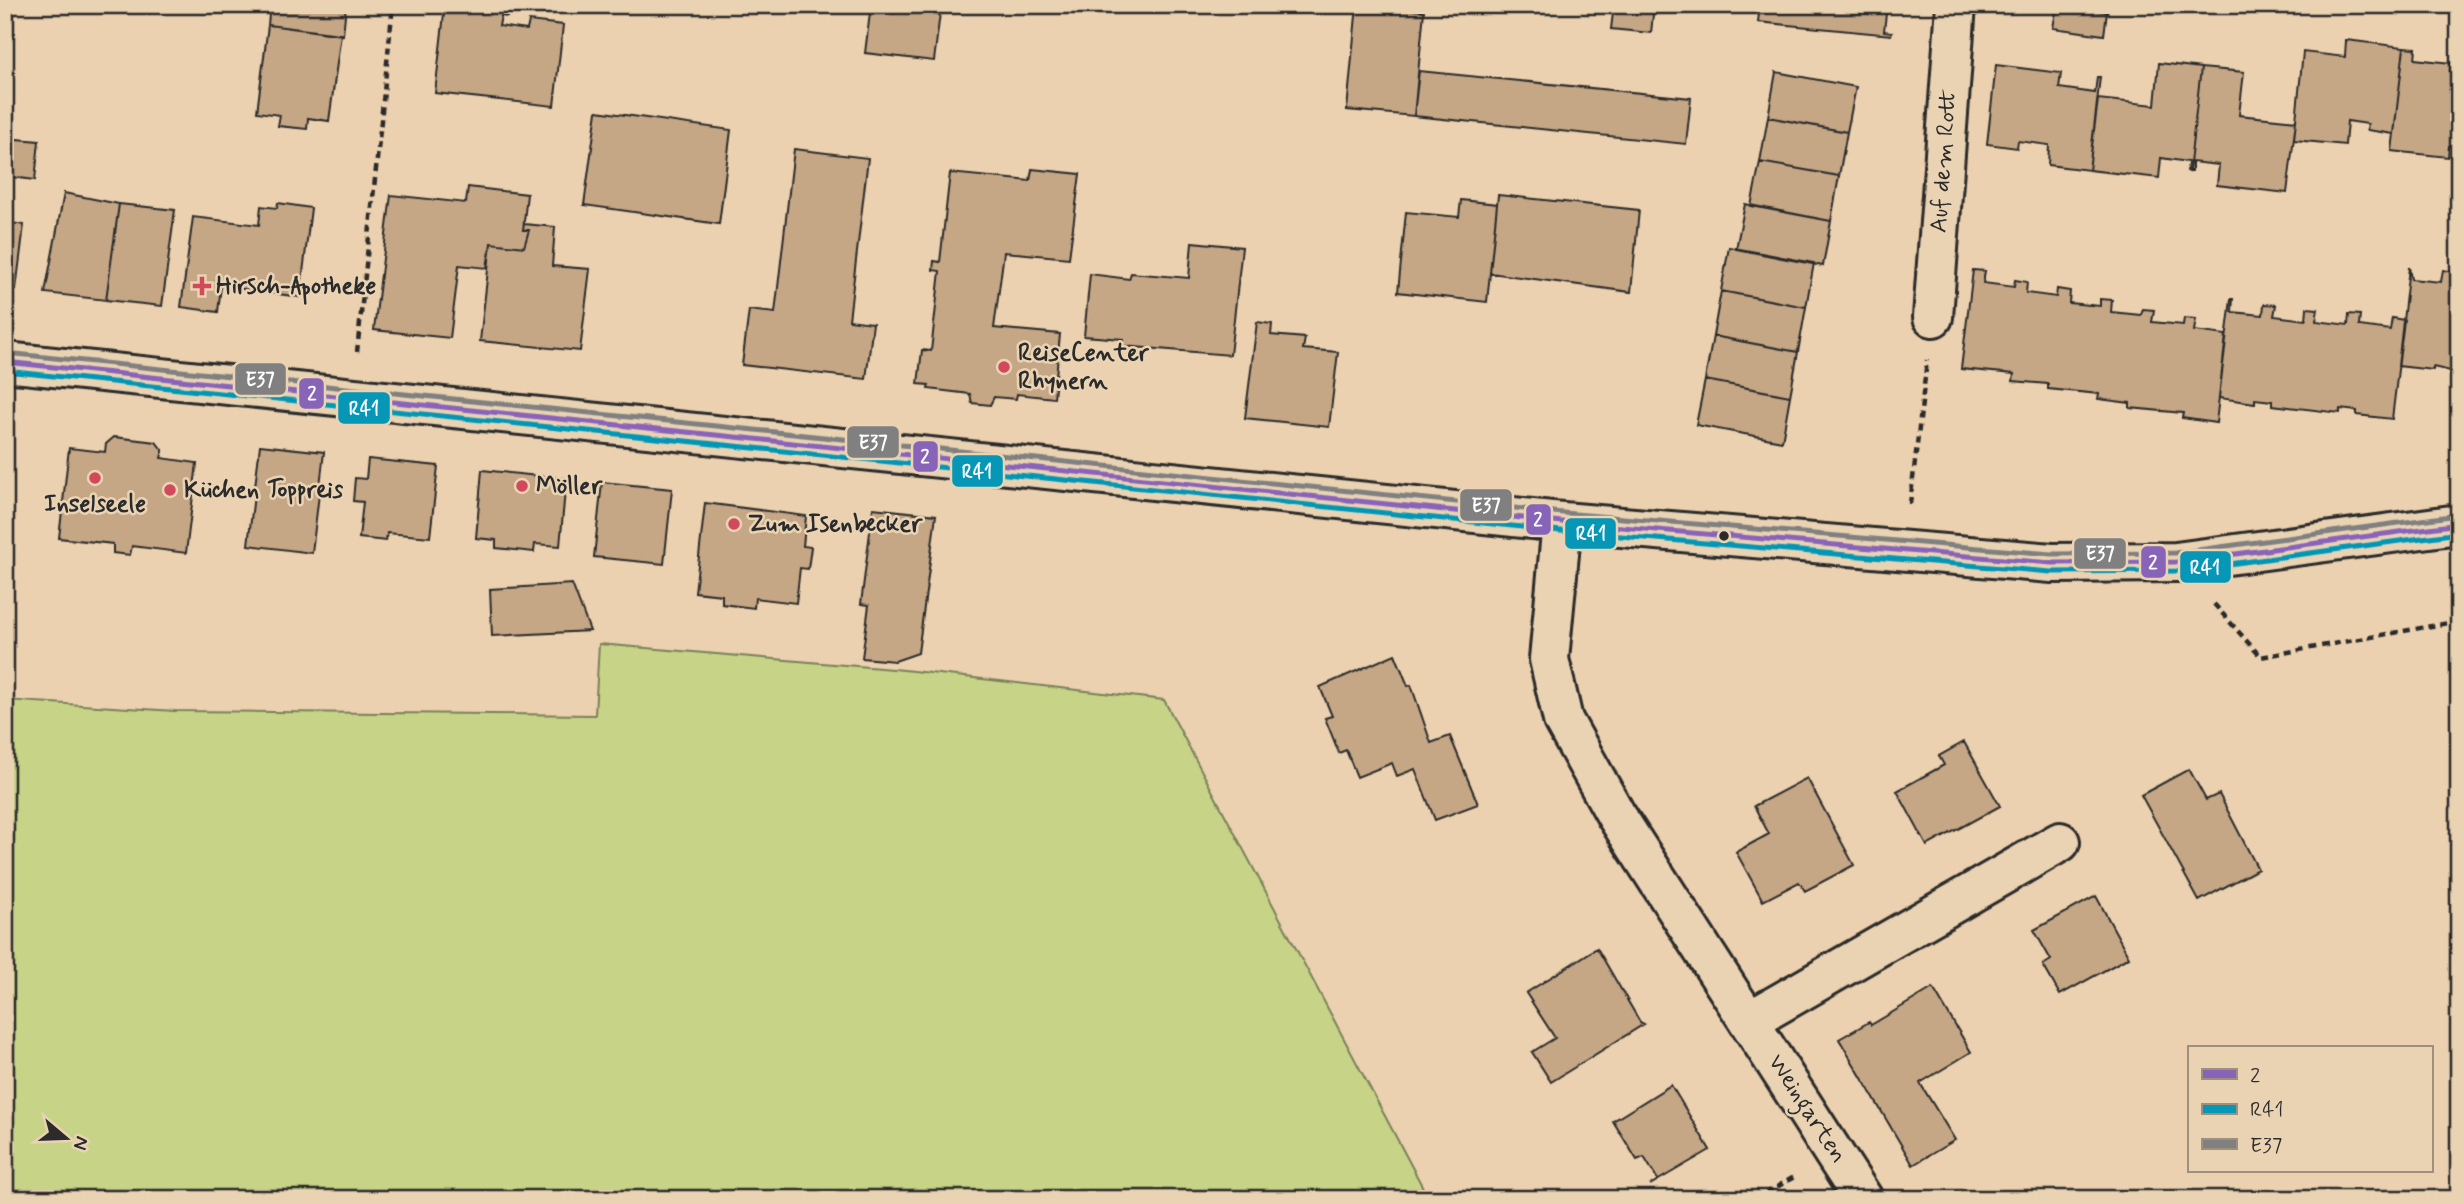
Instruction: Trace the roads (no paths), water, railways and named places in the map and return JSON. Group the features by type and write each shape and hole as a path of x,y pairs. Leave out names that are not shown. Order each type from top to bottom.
{"street":[{"name":"Auf dem Rott","path":"1933,317 1956,5"},
{"path":"5,362 1562,522 2052,563 2176,562 2459,524"},
{"name":"Weingarten","path":"1562,522 1549,659 1563,720 1616,816 1863,1199"},
{"path":"1749,1021 2060,842"}],"place":[{"name":"Hirsch-Apotheke","path":"202,286"},
{"name":"ReiseCenter Rhynern","path":"1004,367"},
{"name":"Inselseele","path":"95,478"},
{"name":"Möller","path":"522,486"},
{"name":"Küchen Toppreis","path":"170,490"},
{"name":"Zum Isenbecker","path":"734,524"}]}
